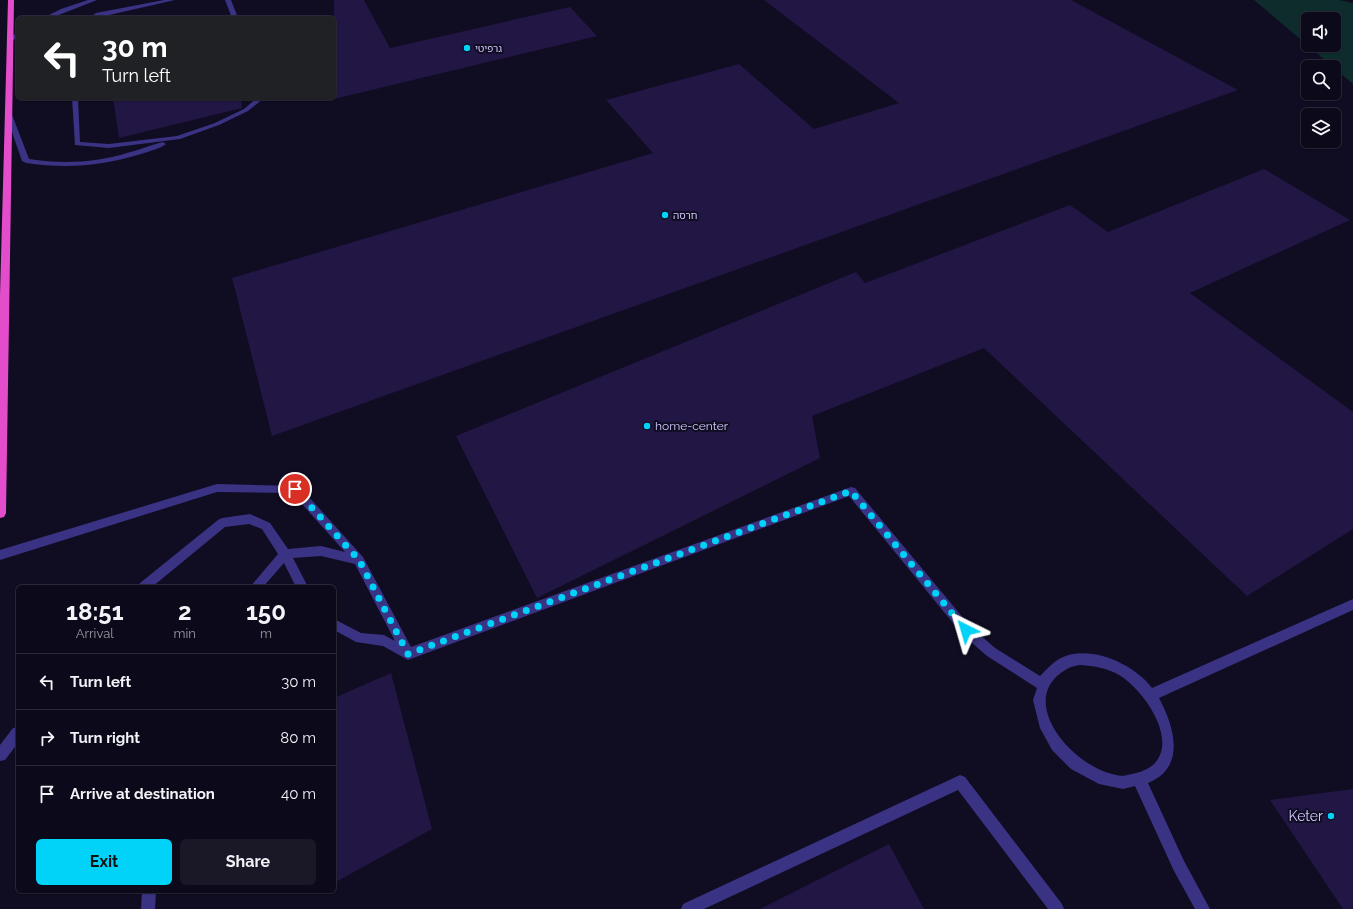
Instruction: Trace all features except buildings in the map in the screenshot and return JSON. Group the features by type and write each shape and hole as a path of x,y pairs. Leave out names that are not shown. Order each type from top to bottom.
{"highway":[{"path":"0,513 10,0"}],"lane":[{"path":"50,16 63,10 94,0"},
{"path":"95,16 172,0"},
{"path":"228,0 234,16"},
{"path":"10,40 16,36"},
{"path":"75,100 77,144 109,146 178,138"},
{"path":"8,112 26,161 41,164 72,166 111,161 178,138 217,124 240,113 258,100"},
{"path":"0,555 218,488 295,489 359,560 408,654"},
{"path":"336,625 360,638 384,641 408,654 851,491 966,630 991,652 1042,684"},
{"path":"146,585 222,523 250,519 266,526 285,554 301,585"},
{"path":"258,585 285,554 321,550 359,560"},
{"path":"1151,695 1353,604"},
{"path":"1081,659 1099,661 1118,668 1136,680 1151,695 1161,712 1167,729 1168,747 1163,762 1154,774 1140,782 1123,784 1106,781 1088,773 1071,762 1057,747 1047,732 1041,715 1040,699 1042,684 1051,671 1064,662 1081,659"},
{"path":"0,755 16,735"},
{"path":"688,909 960,782 1057,909"},
{"path":"1140,782 1179,866 1203,909"},
{"path":"148,909 149,893"}],"green space":[{"path":"1254,0 1339,0 1353,3 1353,84 1341,74 1341,60 1325,60 1315,52 1341,52 1341,12 1301,12 1301,40"}],"place":[{"name":"גרפיטי","path":"467,48"},
{"name":"חרסה","path":"665,215"},
{"name":"home-center","path":"647,426"},
{"name":"Keter","path":"1331,816"}],"route":[{"path":"295,489 359,560 408,654 851,491 966,630"}]}
